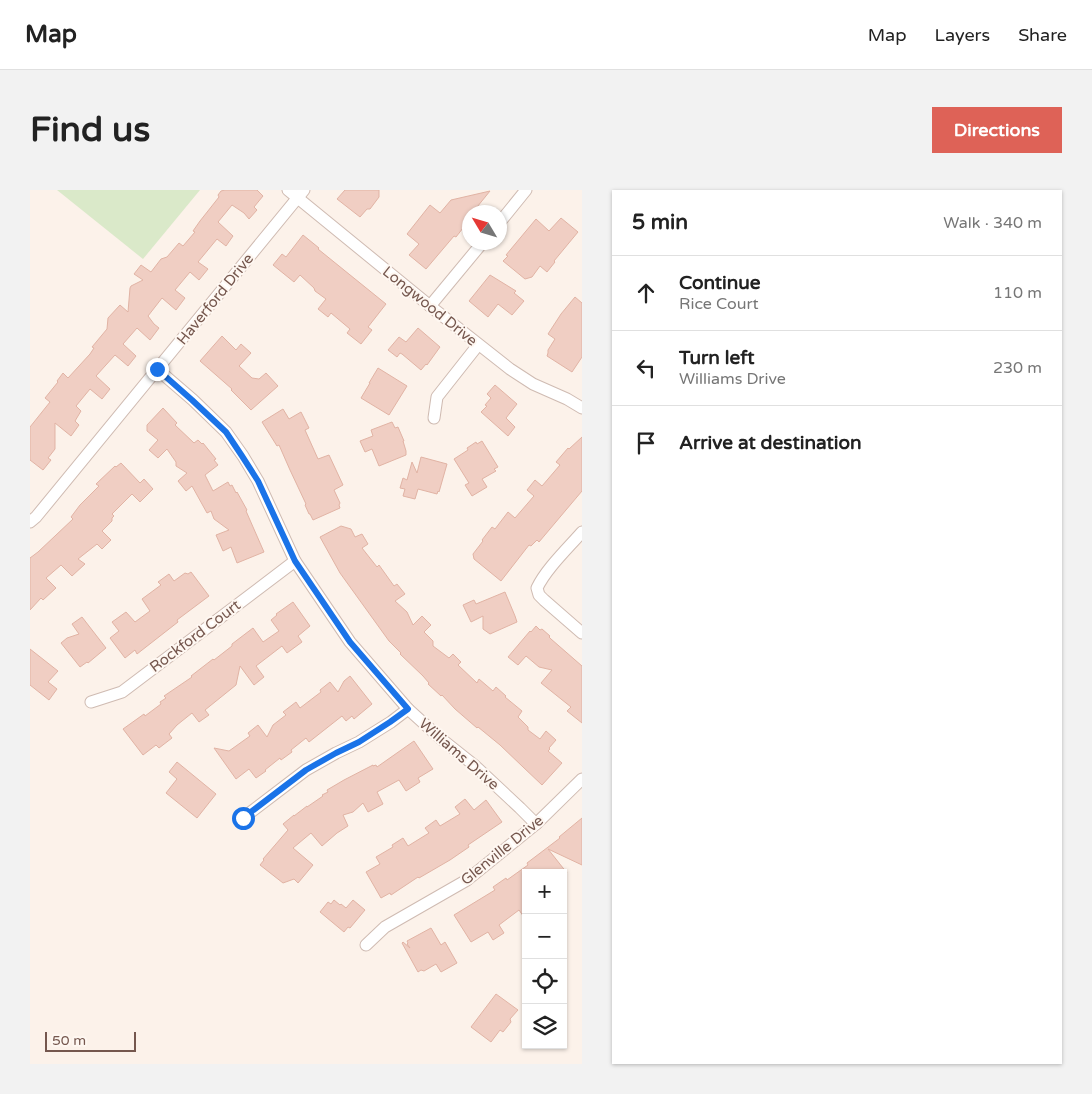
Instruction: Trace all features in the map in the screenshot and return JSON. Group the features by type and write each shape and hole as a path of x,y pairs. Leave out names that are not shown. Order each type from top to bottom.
{"street":[{"name":"Longwood Drive","path":"288,190 301,194 430,306 510,369 532,384 567,399 582,408"},
{"path":"507,213 526,190"},
{"name":"Haverford Drive","path":"30,522 301,194"},
{"path":"430,306 476,250"},
{"path":"434,418 437,397 478,345"},
{"name":"Williams Drive","path":"157,369 226,432 258,481 295,561 350,642 408,709 474,766 536,824"},
{"path":"582,532 543,577 537,588 539,595 582,633"},
{"name":"Rockford Court","path":"91,702 122,692 295,561"},
{"path":"243,818 306,770 359,742 408,709"},
{"name":"Glenville Drive","path":"366,945 385,927 467,880 536,824 582,779"}],"green space":[{"path":"57,190 200,190 143,259"}],"building":[{"path":"257,190 263,196 254,207 257,210 249,219 232,205 218,222 233,236 226,246 217,239 198,262 208,269 199,280 190,272 175,290 185,298 176,310 162,298 148,316 159,328 150,340 137,328 123,344 136,356 128,366 115,355 96,376 110,389 102,399 90,389 76,406 81,411 75,421 79,425 71,436 55,423 55,449 48,458 51,460 43,470 30,460 30,427 50,402 45,398 63,373 68,378 90,354 94,348 92,347 107,329 108,318 120,305 128,312 130,288 143,280 134,274 141,265 151,272 161,259 167,257 179,243 183,246 195,232 193,231 219,197 218,195 221,191"},
{"path":"345,190 379,190 379,197 370,209 367,209 360,217 337,199"},
{"path":"490,191 479,205 462,205 462,229 426,269 409,255 419,244 407,234 430,205 440,213 451,200"},
{"path":"561,218 578,232 547,272 540,266 532,277 525,279 503,261 536,219 549,231"},
{"path":"303,235 386,304 368,327 372,330 361,344 347,333 350,329 331,313 328,317 318,309 326,299 315,291 300,275 294,282 273,265 282,254 286,257"},
{"path":"490,275 516,291 514,293 524,301 512,315 498,304 488,317 469,301"},
{"path":"575,297 582,303 582,357 572,372 547,356 548,350 555,339 548,334"},
{"path":"418,328 440,347 421,370 402,354 400,353 397,357 388,350 399,337 406,342"},
{"path":"222,336 236,350 241,344 251,353 239,366 252,378 259,379 266,373 278,386 251,410 232,389 200,361"},
{"path":"378,368 407,386 389,415 361,398"},
{"path":"495,385 517,404 506,418 515,427 508,436 481,412 491,398 487,394"},
{"path":"163,408 177,423 175,425 194,443 198,440 203,443 216,459 214,460 218,465 205,475 213,491 228,482 230,486 232,485 247,510 264,552 237,563 231,547 223,551 216,535 229,530 214,519 211,511 207,513 192,486 186,491 178,481 187,473 176,466 176,462 167,449 158,458 149,450 158,440 147,431 147,425"},
{"path":"283,409 289,419 301,412 309,428 305,430 318,459 329,455 343,485 334,490 340,503 340,508 313,520 279,445 277,446 262,422"},
{"path":"392,422 395,428 398,427 404,441 406,455 379,466 372,449 365,452 360,441 373,436 371,430"},
{"path":"582,437 582,491 539,542 537,540 531,546 529,545 501,581 474,559 473,554 492,527 495,529 508,512 515,518 534,496 527,490 535,480 542,486 560,465 556,462 568,448"},
{"path":"482,441 498,467 494,469 496,471 482,479 487,487 472,496 465,485 469,483 454,459 476,442 477,444"},
{"path":"421,457 447,464 439,492 437,494 418,489 415,499 403,496 405,489 400,488 403,478 407,480 412,462 417,473"},
{"path":"121,463 140,483 144,479 153,489 140,502 132,494 112,514 114,516 112,521 102,531 111,540 102,549 97,544 78,559 85,564 72,576 61,565 46,578 56,588 43,600 41,598 30,610 30,558 73,519 71,517 80,505 99,486 96,484 115,466"},
{"path":"341,526 351,529 355,537 362,534 368,544 362,548 377,567 379,565 394,586 397,584 405,594 395,601 407,612 413,625 422,616 431,625 424,632 433,641 433,646 449,658 453,654 461,662 458,665 477,683 479,679 493,691 496,687 522,711 518,717 528,727 528,730 540,739 546,731 556,740 548,751 562,763 542,785 500,745 477,728 428,684 423,676 389,641 340,573 320,537"},
{"path":"191,572 209,596 137,654 135,650 125,658 110,638 119,631 112,622 126,612 135,622 150,611 142,599 161,585 158,582 169,574 174,581 185,573"},
{"path":"505,592 517,622 490,634 483,629 483,616 471,622 463,605 474,600 476,604"},
{"path":"293,602 310,626 298,636 302,642 287,653 282,646 256,666 264,677 254,685 240,666 236,685 205,710 209,715 199,722 192,713 169,734 172,738 159,748 156,745 143,755 123,729 161,704 160,702 166,698 164,696 192,677 253,628 263,642 279,631 271,620"},
{"path":"82,617 106,648 80,667 61,643 67,638 79,634 72,624"},
{"path":"536,626 540,630 542,629 582,666 582,723 567,711 571,707 541,683 552,670 539,667 526,656 518,665 508,657"},
{"path":"30,649 58,671 48,682 57,689 49,700 30,685"},
{"path":"350,676 372,704 354,719 352,716 346,721 342,716 309,742 306,738 291,750 292,752 281,760 280,758 256,778 249,769 236,779 214,748 229,751 250,736 248,733 258,725 267,737 273,725 286,715 283,712 296,702 300,708 321,692 320,690 330,682 338,692 344,681"},
{"path":"414,741 433,769 418,778 420,782 406,791 399,780 377,792 383,804 368,812 363,803 353,812 343,815 348,826 322,846 311,833 293,848 313,865 298,883 294,879 283,883 260,865 288,830 283,824 294,815 323,796 328,792 327,790 373,765 377,767"},
{"path":"177,762 216,794 197,818 166,793 177,779 169,772"},
{"path":"465,799 474,810 486,800 502,822 450,860 418,877 391,895 390,893 381,898 366,872 380,864 376,857 393,847 392,845 403,838 408,846 429,833 425,828 436,820 440,826 460,814 455,807"},
{"path":"582,818 582,865 548,849 564,869 522,869 528,865 527,863"},
{"path":"522,869 522,914 519,910 499,925 504,933 493,940 488,932 471,942 454,915 495,890 493,887 506,878 507,880"},
{"path":"334,900 346,908 353,900 365,910 350,928 348,927 344,932 320,912 328,902 331,904"},
{"path":"431,928 441,945 445,942 457,963 441,972 436,964 424,971 418,972 402,943 410,948 407,941"},
{"path":"496,994 518,1010 510,1019 511,1022 503,1032 500,1030 491,1042 471,1027"}],"route":[{"path":"157,369 226,432 258,481 295,561 350,642 408,709 359,742 306,770 243,818"}]}
